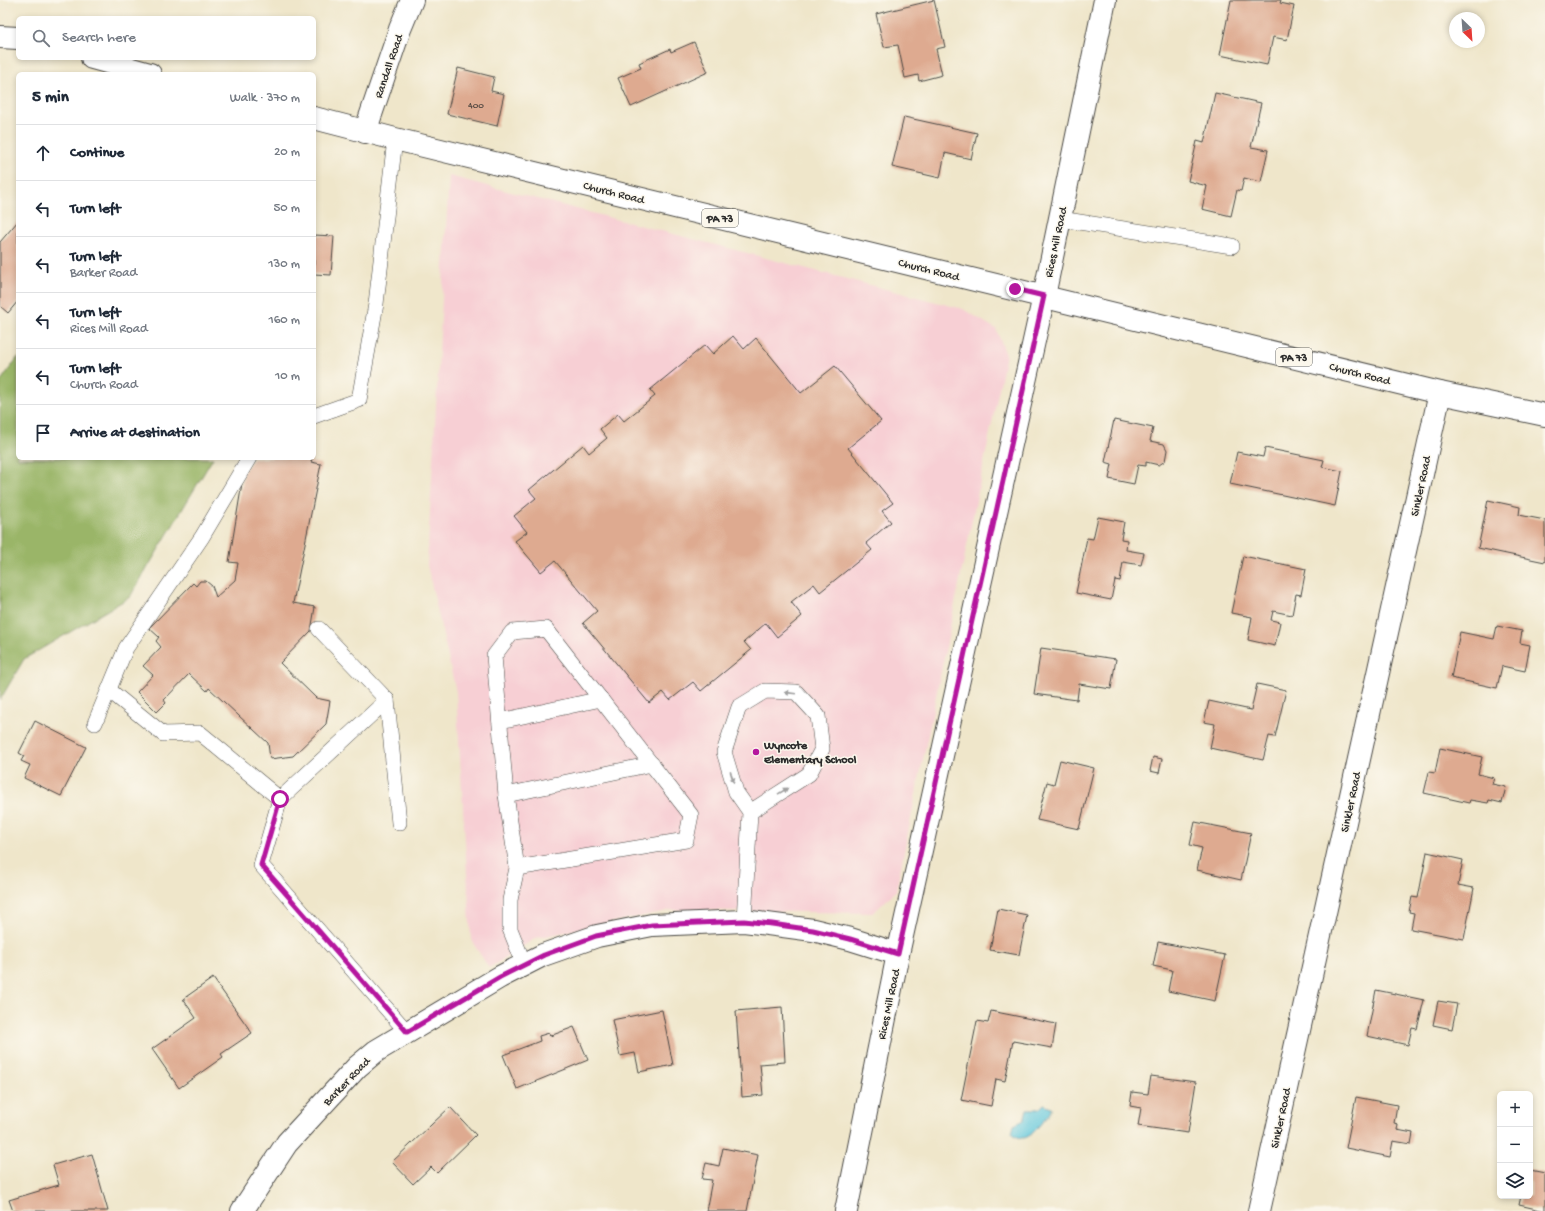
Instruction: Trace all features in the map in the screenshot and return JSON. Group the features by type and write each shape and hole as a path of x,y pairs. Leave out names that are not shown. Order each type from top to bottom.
{"street":[{"name":"Randall Road","path":"365,132 400,29 412,0"},
{"name":"Rices Mill Road","path":"846,1211 898,954 1044,296 1105,0"},
{"path":"0,37 16,38"},
{"path":"99,60 143,72"},
{"name":"Church Road","path":"316,119 365,132 1440,393 1545,415"},
{"name":"Sinkler Road","path":"1259,1211 1440,393"},
{"name":"Barker Road","path":"242,1211 287,1143 357,1067 376,1051 524,964 574,943 596,936 652,925 744,921 813,930 850,939 898,954"}],"lane":[{"path":"316,415 359,400 376,304 395,139"},
{"path":"1060,219 1232,246"},
{"path":"95,723 126,648 202,537 247,460"},
{"path":"319,629 387,700 399,823"},
{"path":"517,868 686,840 691,815 546,629 512,632 494,656 506,795 517,868 510,900 510,929 524,964"},
{"path":"109,690 163,734 200,733 280,799"},
{"path":"744,921 750,812 736,792 724,752 739,707 765,691 796,692 818,716 822,749 810,774 750,812"},
{"path":"500,721 601,699"},
{"path":"387,700 280,799 261,865 407,1032"},
{"path":"506,795 652,764"}],"shaded area":[{"path":"449,176 963,309 996,329 1006,355 896,891 873,913 672,910 536,938 489,968 471,940 456,692 427,565"}],"green space":[{"path":"16,360 16,460 212,460 130,597 24,659 0,700 0,382"}],"water":[{"path":"1044,1104 1051,1107 1050,1111 1033,1133 1026,1138 1021,1138 1012,1133 1014,1125 1024,1120 1027,1109 1039,1109"}],"building":[{"path":"934,0 945,47 936,49 942,75 919,81 918,75 905,78 898,45 884,47 876,14"},
{"path":"1231,0 1281,0 1280,3 1294,6 1287,40 1273,37 1267,65 1220,55"},
{"path":"694,42 708,72 631,107 618,78 641,68 639,63 670,49 671,52"},
{"path":"458,68 494,77 491,91 504,94 497,126 447,114"},
{"path":"1215,93 1261,103 1251,147 1268,150 1261,182 1244,178 1241,191 1237,190 1231,216 1202,209 1207,186 1188,181 1197,141 1204,143"},
{"path":"904,117 977,133 971,159 945,153 940,178 892,167"},
{"path":"16,223 16,303 8,313 0,306 0,242"},
{"path":"316,235 334,236 331,275 316,274"},
{"path":"733,336 744,349 756,338 801,393 835,366 881,421 848,448 893,503 882,511 891,522 866,543 872,550 820,592 814,584 791,602 802,616 777,637 766,623 744,642 751,650 701,691 693,682 670,700 663,692 649,703 583,623 597,611 555,561 541,572 515,541 527,532 514,516 536,498 529,490 583,445 589,453 607,438 600,429 618,414 624,421 655,396 650,390 705,345 713,354"},
{"path":"1114,420 1153,428 1150,441 1164,444 1167,450 1165,461 1159,465 1146,462 1146,466 1138,465 1134,484 1109,479 1112,464 1105,462"},
{"path":"1265,448 1324,460 1322,467 1342,471 1335,506 1230,484 1237,452 1263,457"},
{"path":"252,460 312,460 311,462 321,464 293,603 315,607 311,631 280,663 316,698 330,701 326,724 293,756 270,759 268,743 209,688 207,691 189,674 164,700 166,703 157,712 137,692 153,675 143,666 161,647 156,641 159,637 149,628 193,583 196,586 200,581 206,581 212,586 216,597 235,580 238,563 229,562 244,471"},
{"path":"1488,500 1520,507 1519,515 1545,520 1545,562 1478,548"},
{"path":"1098,517 1124,522 1121,539 1127,540 1126,550 1144,553 1141,565 1123,562 1120,581 1115,580 1111,600 1076,593 1087,538 1093,539"},
{"path":"1243,556 1306,569 1301,595 1296,594 1292,615 1273,611 1271,620 1280,622 1275,646 1248,640 1252,617 1231,613"},
{"path":"1497,626 1522,631 1520,643 1530,645 1525,671 1502,666 1497,688 1451,678 1460,632 1494,639"},
{"path":"1041,648 1116,659 1111,689 1079,684 1077,700 1034,694"},
{"path":"1257,684 1286,690 1275,737 1269,736 1263,760 1210,748 1215,724 1204,722 1209,701 1251,710"},
{"path":"35,721 86,747 61,796 24,778 30,765 21,761 24,756 19,753"},
{"path":"1440,748 1482,757 1478,774 1494,778 1492,784 1506,787 1502,803 1489,800 1488,803 1470,800 1469,803 1424,793 1429,772 1435,773"},
{"path":"1153,757 1162,759 1159,773 1150,771"},
{"path":"1060,760 1094,768 1079,829 1037,820 1047,782 1054,784"},
{"path":"1195,822 1251,833 1241,880 1197,870 1202,848 1190,845"},
{"path":"1427,852 1463,860 1458,885 1474,888 1464,939 1411,929 1414,913 1409,912 1412,897 1418,898"},
{"path":"998,909 1027,915 1019,955 990,950"},
{"path":"1158,942 1225,955 1215,1001 1168,991 1172,970 1153,966"},
{"path":"213,978 252,1033 221,1054 223,1057 179,1088 152,1049 196,1018 183,999"},
{"path":"1376,990 1424,1000 1417,1029 1412,1028 1408,1045 1367,1036"},
{"path":"1438,1001 1457,1004 1452,1029 1433,1025"},
{"path":"782,1007 785,1062 760,1064 763,1095 742,1097 736,1011"},
{"path":"662,1010 673,1065 639,1072 635,1053 620,1056 612,1020"},
{"path":"991,1011 1056,1024 1052,1048 1013,1041 1005,1081 996,1079 991,1106 961,1100 977,1021 988,1023"},
{"path":"574,1027 588,1060 517,1089 503,1055 540,1041 539,1036 549,1033 550,1036"},
{"path":"1151,1076 1196,1082 1188,1133 1138,1126 1141,1108 1130,1106 1132,1092 1148,1094"},
{"path":"1356,1097 1397,1105 1394,1123 1398,1124 1397,1130 1413,1133 1411,1144 1393,1141 1390,1157 1346,1148"},
{"path":"450,1107 476,1135 437,1173 431,1167 413,1184 392,1162"},
{"path":"723,1148 758,1155 747,1211 706,1211 712,1180 702,1179 706,1163 719,1166"},
{"path":"92,1154 108,1211 13,1211 9,1200 59,1185 53,1165"},
{"path":"1533,1171 1545,1173 1545,1211 1519,1205 1520,1199 1533,1199"}],"place":[{"name":"Wyncote Elementary School","path":"756,752"}],"route":[{"path":"280,799 261,865 407,1032 500,977 544,955 596,936 652,925 744,921 772,924 813,930 850,939 898,954 1044,296 1015,289"}]}
